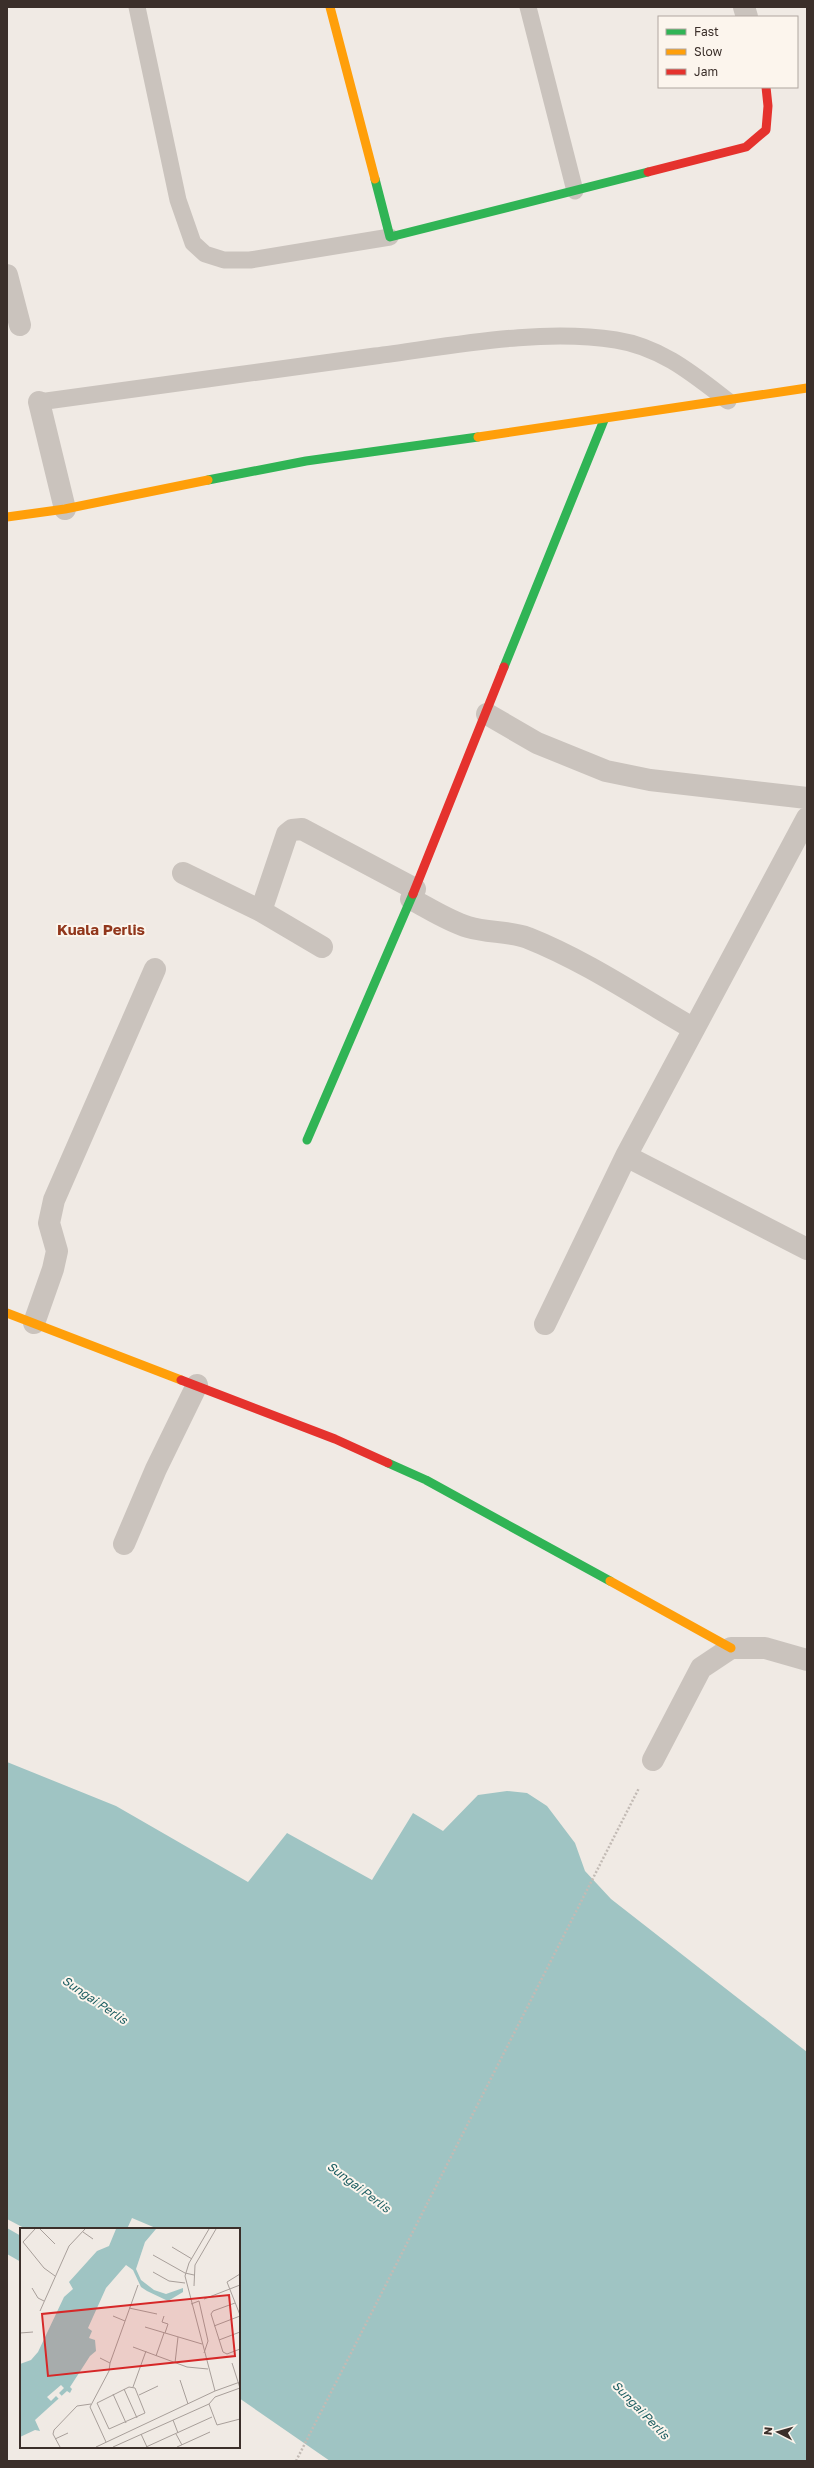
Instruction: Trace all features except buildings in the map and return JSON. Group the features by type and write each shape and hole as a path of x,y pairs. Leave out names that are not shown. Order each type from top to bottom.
{"street":[{"path":"330,7 390,237 746,147 766,130 768,106 766,88"},
{"path":"7,275 20,325"},
{"path":"7,517 65,509 306,461 604,420 807,388"},
{"path":"39,402 65,509"},
{"path":"307,1140 413,894 487,714 604,420"},
{"path":"487,714 537,743 606,771 650,780 807,798"},
{"path":"545,1324 626,1156 807,818"},
{"path":"261,911 287,834 292,830 302,829 413,894 452,922 469,928 508,932 548,947 590,969 694,1029"},
{"path":"183,873 261,911 322,947"},
{"path":"34,1323 53,1269 56,1251 49,1223 54,1200 155,969"},
{"path":"626,1156 807,1249"},
{"path":"7,1313 335,1439 426,1480 731,1648 765,1648 807,1660"},
{"path":"124,1544 156,1468 197,1386"},
{"path":"653,1760 701,1668 731,1648"}],"lane":[{"path":"137,7 178,200 193,243 205,254 224,260 250,260 390,237"},
{"path":"528,7 575,191"},
{"path":"39,402 488,341 576,336 618,340 653,350 681,364 728,400"}],"path":[{"path":"296,2461 653,1760"}],"water":[{"name":"Sungai Perlis","path":"7,1762 116,1806 248,1882 287,1833 372,1880 413,1813 443,1831 478,1795 507,1791 527,1793 547,1806 575,1843 585,1871 611,1899 807,2052 807,2461 330,2461 240,2399 240,2228 20,2228 20,2261 7,2254"}],"pier":[{"path":"132,2218 156,2228 127,2228"},
{"path":"7,2219 24,2228 20,2228 20,2235 7,2228"}],"traffic: fast":[{"path":"375,179 390,237 648,172"},
{"path":"504,667 604,420"},
{"path":"208,480 306,461 478,437"},
{"path":"307,1140 413,894"},
{"path":"388,1463 426,1480 610,1581"}],"traffic: slow":[{"path":"330,7 375,179"},
{"path":"478,437 807,388"},
{"path":"7,517 65,509 208,480"},
{"path":"7,1313 181,1380"},
{"path":"610,1581 731,1648"}],"traffic: jam":[{"path":"648,172 746,147 766,130 768,106 766,88"},
{"path":"413,894 504,667"},
{"path":"181,1380 335,1439 388,1463"}],"district":[{"name":"Kuala Perlis","path":"101,929"}]}
